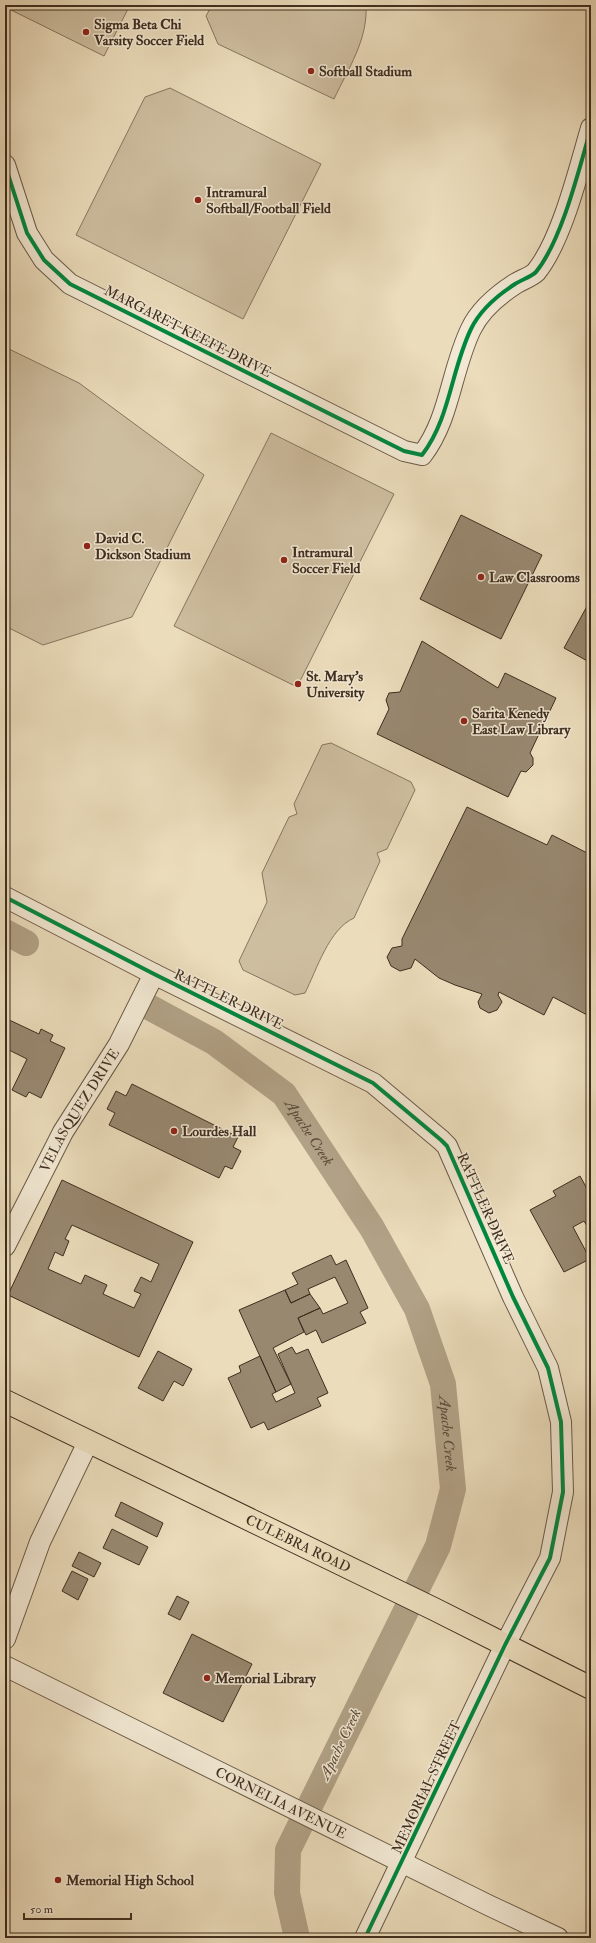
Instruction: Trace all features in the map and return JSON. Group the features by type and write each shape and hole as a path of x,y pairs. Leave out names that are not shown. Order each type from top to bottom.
{"main road":[{"name":"CULEBRA ROAD","path":"5,1402 434,1609 591,1688"}],"street":[{"name":"MARGARET KEEFE DRIVE","path":"5,165 27,233 44,260 70,284 404,451 422,455 434,440 442,418 460,352 471,327 480,314 496,297 534,273 549,254 568,203 591,128"},
{"name":"RATTLER DRIVE","path":"5,897 154,974 373,1083 447,1146 513,1298 548,1368 561,1422 563,1492 550,1558 505,1645"},
{"name":"VELASQUEZ DRIVE","path":"5,1246 63,1132 119,1044 154,974"},
{"path":"5,1639 40,1542 88,1442"},
{"name":"MEMORIAL STREET","path":"365,1938 505,1645"},
{"name":"CORNELIA AVENUE","path":"5,1666 402,1863 558,1938"}],"shaded area":[{"name":"Sigma Beta Chi Varsity Soccer Field","path":"5,5 130,5 104,56 5,7"},
{"name":"Softball Stadium","path":"212,5 366,5 366,18 364,30 356,54 334,99 218,44 206,16"},
{"name":"Intramural Softball/Football Field","path":"170,88 321,164 243,319 76,235 145,97"},
{"name":"David C. Dickson Stadium","path":"9,349 79,383 204,475 132,617 43,645 5,626 5,351"},
{"name":"Intramural Soccer Field","path":"271,433 394,494 297,687 174,626"},
{"path":"331,743 411,782 415,790 387,849 377,853 380,861 354,918 345,923 331,940 305,993 295,995 243,970 239,961 267,902 262,873 289,817 297,814 294,804 322,745"}],"building":[{"name":"Law Classrooms","path":"461,515 542,555 501,639 420,599"},
{"path":"591,599 591,663 564,648"},
{"name":"Sarita Kenedy East Law Library","path":"422,641 498,688 505,673 556,698 530,753 533,758 533,765 526,772 521,771 508,797 377,734 389,709 386,700 389,693 400,692"},
{"path":"467,807 547,845 552,835 591,855 591,1017 553,997 544,1015 499,992 498,995 502,1002 497,1010 489,1013 480,1008 478,1002 482,994 439,978 415,959 411,968 400,971 391,966 387,957 392,948 402,946 402,939"},
{"path":"5,1018 39,1034 41,1029 53,1035 50,1041 65,1048 41,1098 29,1092 26,1097 12,1090 27,1059 5,1048"},
{"name":"Lourdes Hall","path":"132,1084 238,1137 233,1147 241,1151 232,1169 225,1166 219,1178 109,1125 115,1113 107,1109 116,1091 126,1096"},
{"path":"580,1176 591,1196 591,1233 584,1221 573,1227 590,1259 564,1272 530,1210 556,1196 553,1191"},
{"path":"62,1180 193,1242 139,1357 8,1295","holes":["72,1225 159,1264 151,1282 141,1277 134,1291 141,1294 134,1308 103,1294 107,1285 85,1275 81,1284 48,1269 55,1252 63,1256 69,1241 65,1239"]},
{"path":"331,1255 336,1265 346,1260 368,1308 360,1312 366,1323 322,1343 316,1330 306,1335 298,1318 320,1308 323,1314 348,1303 335,1277 308,1289 310,1294 291,1303 285,1290 298,1284 292,1273"},
{"path":"285,1290 291,1303 310,1294 320,1308 298,1318 304,1332 273,1348 291,1384 276,1392 239,1310"},
{"path":"292,1347 296,1354 308,1349 328,1393 317,1398 321,1406 268,1430 264,1422 251,1428 228,1378 241,1372 239,1366 260,1356 276,1392 272,1394 276,1402 295,1393 278,1354"},
{"path":"158,1351 192,1369 183,1386 174,1381 163,1401 138,1388"},
{"path":"121,1502 163,1523 157,1537 115,1516"},
{"path":"112,1529 148,1547 139,1565 103,1548"},
{"path":"79,1552 101,1563 94,1577 72,1566"},
{"path":"72,1571 88,1579 78,1600 62,1591"},
{"path":"177,1596 189,1602 180,1620 168,1614"},
{"name":"Memorial Library","path":"192,1634 252,1664 223,1722 163,1693"}],"waterway":[{"name":"Apache Creek","path":"5,932 26,943"},
{"name":"Apache Creek","path":"149,1007 214,1042 284,1094 372,1228 417,1309 443,1384 453,1489 438,1546 288,1850 287,1893 297,1938"}],"cycle path":[{"path":"5,165 27,233 44,260 70,284 404,451 422,455 439,426 464,345 475,322 484,309 502,293 536,272 554,242 569,203 591,128"},
{"path":"5,897 154,974 373,1083 441,1140 447,1146 513,1297 548,1368 561,1422 563,1492 550,1558 505,1645 365,1938"}],"place":[{"name":"Sigma Beta Chi Varsity Soccer Field","path":"86,32"},
{"name":"Softball Stadium","path":"311,71"},
{"name":"Intramural Softball/Football Field","path":"198,200"},
{"name":"David C. Dickson Stadium","path":"87,546"},
{"name":"Intramural Soccer Field","path":"284,560"},
{"name":"Law Classrooms","path":"481,577"},
{"name":"St. Mary's University","path":"298,684"},
{"name":"Sarita Kenedy East Law Library","path":"464,721"},
{"name":"Lourdes Hall","path":"174,1131"},
{"name":"Memorial Library","path":"207,1678"},
{"name":"Memorial High School","path":"58,1880"}]}
